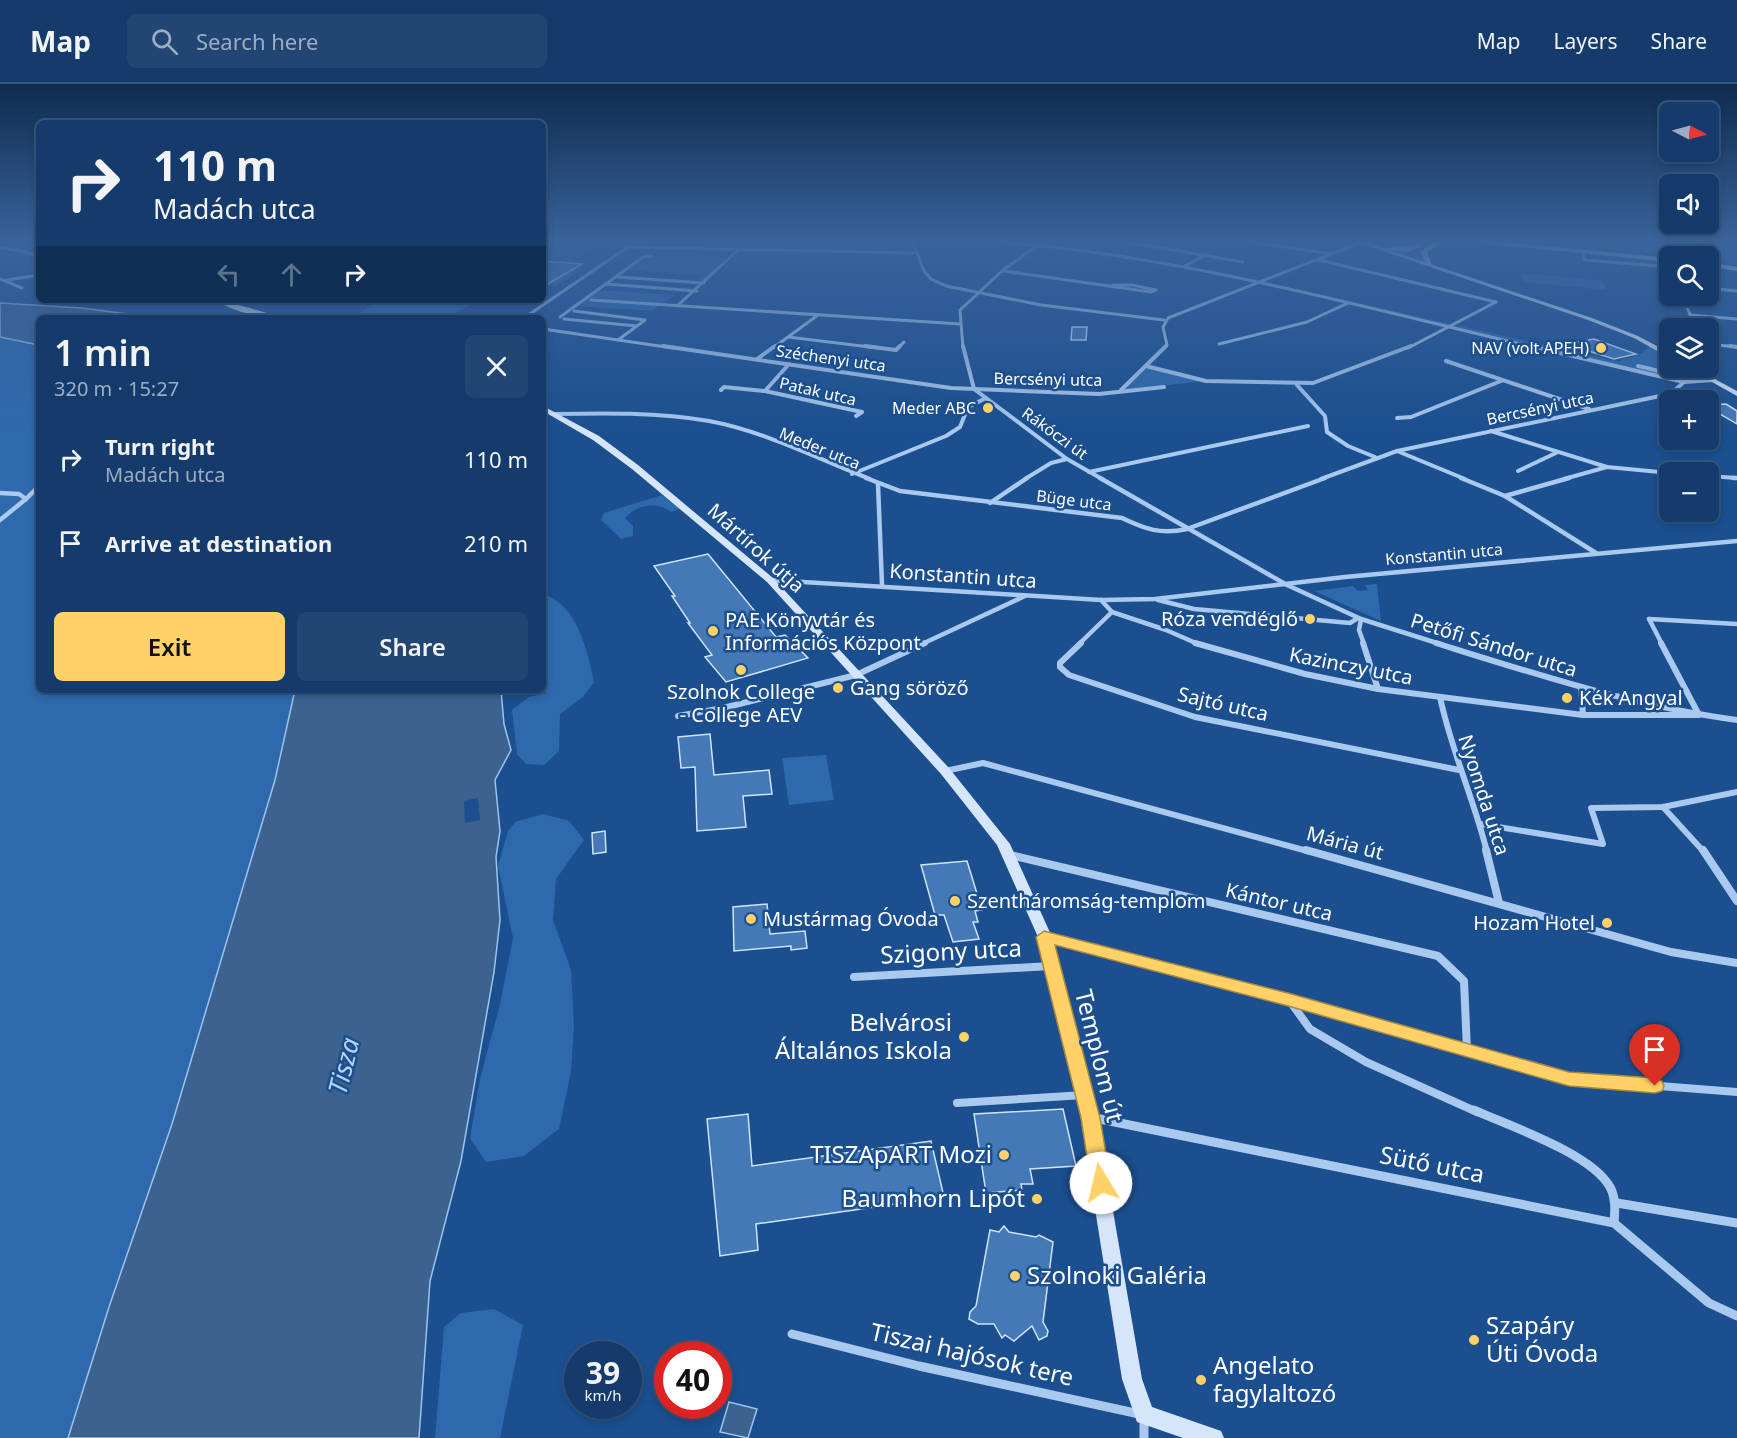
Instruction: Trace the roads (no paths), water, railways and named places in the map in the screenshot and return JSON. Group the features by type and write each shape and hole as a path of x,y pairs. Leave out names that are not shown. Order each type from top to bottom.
{"street":[{"path":"229,305 264,315"},
{"path":"528,315 542,305"},
{"path":"579,305 562,318 637,326"},
{"path":"665,305 960,324"},
{"path":"965,305 960,310 960,324 964,358 974,389"},
{"path":"1057,305 1164,320 1196,305"},
{"path":"1220,344 1307,322 1343,305"},
{"path":"1358,305 1452,325"},
{"path":"1371,305 1684,379"},
{"path":"1146,366 1206,381 1313,384 1406,349 1490,305"},
{"path":"1549,305 1617,328 1659,350"},
{"path":"1686,306 1691,318"},
{"path":"574,311 645,320 618,340"},
{"path":"757,359 819,315"},
{"path":"1690,315 1737,320"},
{"name":"Bercsényi utca","path":"1121,390 1167,345 1163,327 1164,320"},
{"name":"Széchenyi utca","path":"546,329 974,389"},
{"path":"788,337 896,350 904,342"},
{"path":"1719,345 1737,347"},
{"path":"1446,361 1590,409"},
{"name":"Patak utca","path":"765,391 789,364"},
{"name":"Bercsényi utca","path":"1187,529 1397,451 1660,396 1674,391 1687,378"},
{"path":"1710,378 1737,394"},
{"name":"Bercsényi utca","path":"1684,379 1714,380"},
{"path":"1397,418 1411,417 1502,381"},
{"path":"1297,385 1326,416 1327,432 1348,446 1376,458"},
{"name":"Patak utca","path":"721,390 724,387 765,391 862,412 856,416"},
{"name":"Bercsényi utca","path":"974,389 1099,394 1164,387"},
{"name":"Rákóczi út","path":"974,389 1067,459 1287,585"},
{"path":"852,474 946,436 960,426 968,407 986,398"},
{"name":"Mártírok útja","path":"546,410 596,438 627,461 770,580 945,771"},
{"name":"Meder utca","path":"552,414 607,413 708,421 740,429 900,491 990,503"},
{"path":"1089,472 1308,426"},
{"path":"1491,431 1607,467 1659,472"},
{"path":"1397,451 1505,496 1596,554"},
{"path":"1518,471 1558,452"},
{"path":"990,503 993,498 1051,463 1067,459"},
{"path":"1505,496 1607,467"},
{"path":"1719,477 1737,478"},
{"path":"878,484 882,585"},
{"path":"0,520 36,489"},
{"path":"0,493 19,494 26,499"},
{"name":"Büge utca","path":"990,503 1122,518 1152,533 1163,534 1187,529"},
{"name":"Konstantin utca","path":"770,580 785,579 1101,600 1155,599 1345,577 1737,540"},
{"name":"Petőfi Sándor utca","path":"1287,585 1360,619 1581,689 1699,715 1737,720"},
{"path":"678,716 723,708 856,675 1025,596"},
{"name":"Konstantin utca","path":"1155,599 1194,609 1350,623 1360,619"},
{"name":"Kazinczy utca","path":"1101,600 1112,612 1166,630 1204,647 1305,674 1378,689 1583,715"},
{"name":"Sajtó utca","path":"1112,612 1060,663 1060,667 1070,675 1195,717 1459,770"},
{"path":"1360,619 1359,630 1378,689"},
{"path":"1699,715 1649,619 1737,624"},
{"path":"1581,689 1583,715"},
{"name":"Nyomda utca","path":"1440,697 1459,770 1480,824 1499,903"},
{"name":"Petőfi Sándor utca","path":"1583,715 1699,715"},
{"name":"Mária út","path":"945,771 983,763 1671,952 1737,963"},
{"name":"Templom út","path":"945,771 1010,855 1044,937 1090,1118 1132,1378 1144,1415"},
{"path":"1480,824 1604,844 1591,808 1663,807 1737,792"},
{"path":"1663,807 1702,849 1737,901"},
{"name":"Kántor utca","path":"1010,855 1438,956 1464,981 1467,1050"},
{"path":"1729,889 1737,887"},
{"path":"1044,937 1288,999 1569,1079 1737,1092"},
{"name":"Szigony utca","path":"854,977 1051,966"},
{"path":"1288,999 1310,1029 1366,1062 1582,1159 1606,1178 1617,1203 1614,1223"},
{"path":"957,1103 1085,1095"},
{"name":"Sütő utca","path":"1090,1118 1614,1223 1709,1303 1737,1316"},
{"path":"1617,1203 1737,1224"},
{"name":"Tiszai hajósok tere","path":"792,1334 919,1366 1144,1415"},
{"path":"1144,1438 1144,1415 1214,1438"}],"water":[{"path":"0,305 81,308 136,315 36,315 36,344 0,337"},
{"name":"Tisza","path":"294,693 501,693 504,724 511,750 495,780 500,831 496,857 500,920 494,972 461,1161 430,1281 419,1438 68,1438 109,1307 172,1124 275,780"},
{"path":"732,1403 757,1409 748,1438 720,1432 724,1419 732,1419"}],"place":[{"name":"NAV (volt APEH)","path":"1601,348"},
{"name":"Meder ABC","path":"988,408"},
{"name":"Róza vendéglő","path":"1310,619"},
{"name":"PAE Könyvtár és Információs Központ","path":"713,631"},
{"name":"Szolnok College - College AEV","path":"741,670"},
{"name":"Gang söröző","path":"838,688"},
{"name":"Kék Angyal","path":"1567,698"},
{"name":"Szentháromság-templom","path":"955,901"},
{"name":"Mustármag Óvoda","path":"751,919"},
{"name":"Hozam Hotel","path":"1607,923"},
{"name":"Belvárosi Általános Iskola","path":"964,1037"},
{"name":"TISZApART Mozi","path":"1004,1155"},
{"name":"Baumhorn Lipót","path":"1037,1199"},
{"name":"Szolnoki Galéria","path":"1015,1276"},
{"name":"Szapáry Úti Óvoda","path":"1474,1340"},
{"name":"Angelato fagylaltozó","path":"1201,1380"}]}
